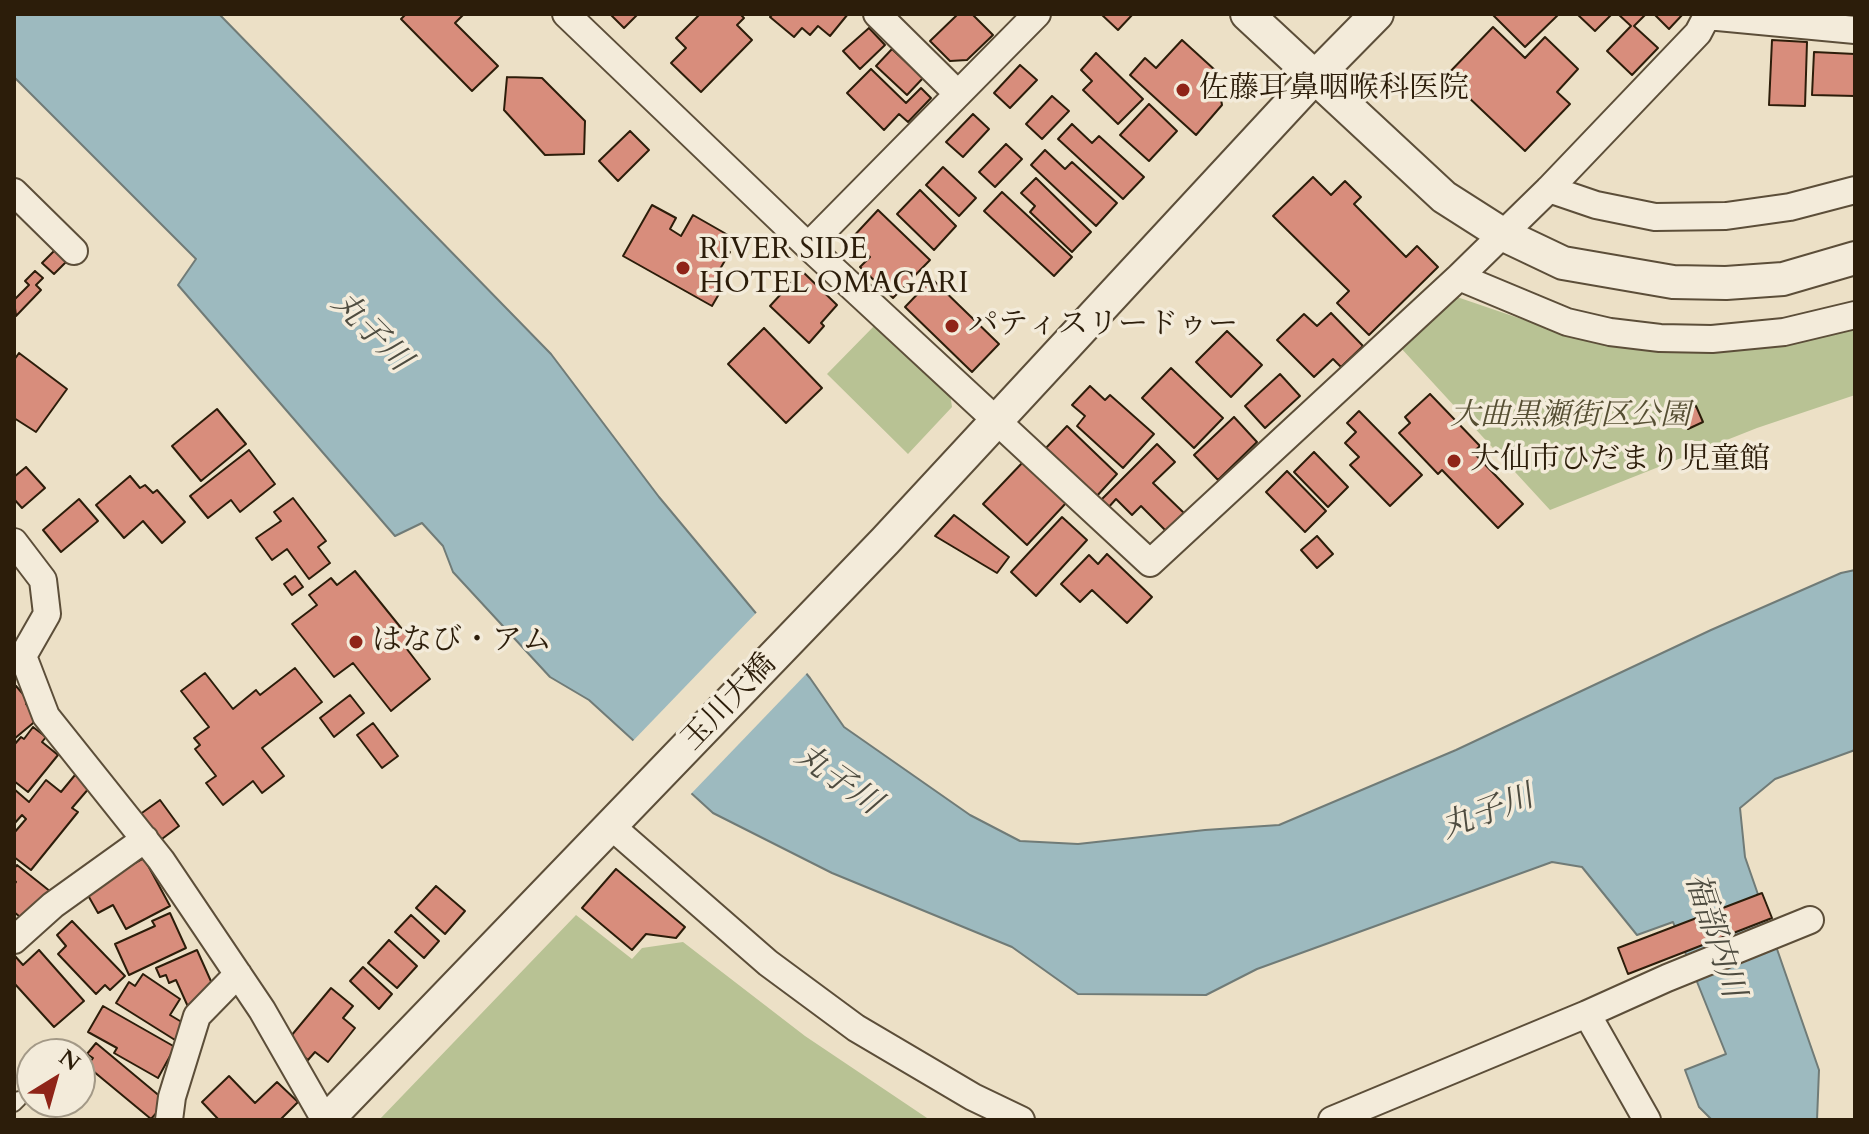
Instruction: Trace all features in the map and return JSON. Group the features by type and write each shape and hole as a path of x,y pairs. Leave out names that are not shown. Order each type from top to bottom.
{"street":[{"path":"566,14 808,246 1150,563 1459,277 1549,189 1698,33 1707,15 1855,30"},
{"path":"877,14 957,93"},
{"path":"808,246 1037,14"},
{"path":"1247,14 1444,197 1502,234 1563,263 1673,282 1726,283 1783,279 1855,258"},
{"name":"玉川大橋","path":"326,1120 848,580 1377,14"},
{"path":"1549,189 1596,205 1655,217 1726,216 1790,207 1855,190"},
{"path":"14,192 74,251"},
{"path":"1459,277 1567,322 1610,332 1660,338 1712,339 1784,332 1855,315"},
{"path":"14,542 43,580 47,614 23,656 46,716 145,839 262,1010 326,1120"},
{"path":"611,826 768,963 856,1028 973,1097 1021,1120"},
{"path":"14,940 53,905 145,839"},
{"path":"1332,1120 1810,920"},
{"path":"169,1120 172,1097 197,1016 238,974"},
{"path":"1587,1014 1647,1120"}],"green space":[{"name":"大曲黒瀬街区公園","path":"1457,297 1600,343 1672,351 1758,347 1855,329 1855,395 1757,428 1550,510 1400,347"},
{"path":"876,324 950,393 952,407 908,454 827,374"},
{"path":"576,915 632,959 642,948 683,942 805,1036 930,1120 379,1120"}],"water":[{"path":"14,14 219,14 551,354 659,497 810,678 844,727 970,815 1020,841 1078,844 1279,825 1456,750 1711,630 1841,573 1855,570 1855,750 1775,779 1740,808 1745,857 1819,1070 1817,1120 1712,1120 1699,1107 1685,1070 1726,1054 1673,922 1637,935 1582,867 1552,862 1257,969 1206,995 1078,994 1012,947 832,873 713,813 589,700 550,677 453,572 443,546 422,523 395,536 178,285 196,259 14,77"}],"pier":[{"path":"759,610 809,671 688,797 630,744"}],"building":[{"path":"406,14 464,14 455,23 498,66 472,91 401,19"},
{"path":"610,14 638,14 624,28"},
{"path":"700,14 740,14 744,18 737,25 752,40 701,92 671,63 686,48 676,38"},
{"path":"773,14 848,14 830,36 818,26 810,35 802,28 794,37 770,17"},
{"path":"958,14 972,14 993,35 967,60 950,61 930,41"},
{"path":"1101,14 1133,14 1118,30"},
{"path":"1492,14 1559,14 1525,47"},
{"path":"1577,14 1612,14 1595,31"},
{"path":"1618,14 1646,14 1634,26 1658,48 1632,75 1607,51 1631,26"},
{"path":"1654,14 1683,14 1669,29"},
{"path":"1493,27 1525,58 1545,37 1578,69 1557,92 1570,104 1525,151 1446,76"},
{"path":"869,28 885,45 860,69 843,51"},
{"name":"佐藤耳鼻咽喉科医院","path":"1182,40 1216,71 1222,105 1196,135 1130,75 1145,58 1156,68"},
{"path":"1772,40 1807,42 1805,106 1769,105"},
{"path":"892,49 923,78 907,95 876,66"},
{"path":"1814,52 1855,54 1855,96 1812,95"},
{"path":"1096,53 1143,99 1118,124 1083,90 1092,81 1081,70"},
{"path":"1020,65 1037,80 1010,108 994,93"},
{"path":"871,69 906,103 921,88 931,98 908,122 899,114 884,130 847,93"},
{"path":"507,77 542,78 585,121 584,154 545,155 504,110"},
{"path":"1052,96 1069,111 1042,139 1026,124"},
{"path":"1149,104 1177,131 1149,161 1120,135"},
{"path":"973,114 989,129 963,157 946,142"},
{"path":"1072,124 1092,143 1099,136 1144,177 1123,199 1058,139"},
{"path":"630,131 649,150 618,181 599,161"},
{"path":"1006,144 1022,159 995,187 979,172"},
{"path":"1045,150 1065,169 1072,162 1117,203 1096,226 1031,165"},
{"path":"943,167 976,198 959,216 926,185"},
{"path":"1313,177 1331,195 1345,181 1361,197 1354,204 1406,257 1417,246 1438,267 1369,335 1337,303 1349,291 1273,216"},
{"path":"1036,178 1091,232 1072,252 1030,212 1035,206 1021,193"},
{"path":"920,190 956,226 934,250 897,214"},
{"path":"1002,192 1072,257 1054,276 984,211"},
{"name":"RIVER SIDE HOTEL OMAGARI","path":"652,205 676,218 670,229 681,236 693,215 728,235 721,247 730,252 713,281 723,287 712,306 623,256"},
{"path":"878,210 930,260 893,298 860,267 870,257 851,239"},
{"path":"56,249 67,261 54,274 42,263"},
{"path":"35,271 43,278 36,285 41,290 16,316 14,300 29,285 25,281"},
{"path":"802,271 837,305 809,343 770,306"},
{"name":"パティスリードゥー","path":"932,279 999,344 972,372 905,307"},
{"path":"1331,313 1363,346 1341,367 1333,359 1314,377 1277,340 1304,314 1317,326"},
{"path":"764,328 822,388 786,423 728,364"},
{"path":"1227,331 1262,365 1231,397 1196,362"},
{"path":"19,353 67,389 36,432 14,418 14,360"},
{"path":"1171,368 1223,418 1194,448 1142,398"},
{"path":"1280,374 1300,396 1265,428 1245,406"},
{"path":"1090,386 1105,400 1110,395 1154,434 1123,468 1077,426 1085,416 1072,405"},
{"name":"大仙市ひだまり児童館","path":"1430,394 1480,446 1473,452 1523,504 1498,528 1442,470 1438,474 1399,433 1410,423 1405,417"},
{"path":"1696,406 1703,422 1688,429 1681,413"},
{"path":"217,409 246,444 201,481 172,446"},
{"path":"1359,411 1422,475 1390,506 1350,465 1359,457 1345,443 1356,432 1347,423"},
{"path":"1234,417 1257,442 1218,480 1194,455"},
{"path":"1067,426 1117,474 1095,498 1044,450"},
{"path":"1157,444 1175,462 1153,483 1184,513 1166,531 1141,506 1132,515 1116,499 1107,509 1099,502"},
{"path":"249,450 275,484 240,512 231,500 208,518 190,496"},
{"path":"1314,452 1348,487 1328,507 1294,472"},
{"path":"1023,462 1066,503 1027,545 983,504"},
{"path":"26,467 45,488 22,508 14,499 14,477"},
{"path":"1287,471 1326,511 1305,532 1266,492"},
{"path":"130,476 140,488 145,485 153,493 157,490 185,522 162,543 143,521 124,538 96,505"},
{"path":"293,498 326,541 318,547 330,563 309,579 287,549 272,560 256,538 281,521 274,512"},
{"path":"79,499 98,521 61,552 43,530"},
{"path":"954,515 1009,557 997,573 935,536"},
{"path":"1062,517 1087,540 1036,596 1011,572"},
{"path":"1317,536 1333,554 1317,568 1301,550"},
{"path":"1107,554 1152,597 1127,623 1092,590 1080,602 1061,584 1089,555 1098,564"},
{"name":"はなび・アム","path":"355,571 410,639 403,644 430,679 391,711 353,663 334,677 292,624 317,605 309,595 331,578 337,585"},
{"path":"295,576 303,587 292,595 284,584"},
{"path":"295,668 322,702 262,748 284,776 262,793 253,781 223,805 206,783 216,776 195,749 200,745 194,738 209,727 181,691 205,673 233,709 256,690 260,695"},
{"path":"16,686 29,701 26,704 38,719 14,739 14,688"},
{"path":"350,695 364,713 334,737 320,718"},
{"path":"373,723 398,756 382,768 357,735"},
{"path":"33,727 46,737 42,742 58,755 28,792 14,781 14,745 21,737 24,739"},
{"path":"75,775 90,787 72,808 78,812 31,870 14,857 14,833 26,819 22,815 14,824 14,789 29,802 46,780 61,792"},
{"path":"160,800 179,826 158,842 139,815"},
{"path":"144,858 170,906 126,929 113,905 98,913 85,890"},
{"path":"17,865 51,892 25,921 14,912 14,869"},
{"path":"616,869 685,927 676,938 646,934 632,950 582,908"},
{"path":"436,886 465,911 445,934 416,908"},
{"path":"1762,893 1772,918 1628,974 1618,948"},
{"path":"170,913 186,948 129,975 115,944 155,926 152,921"},
{"path":"411,915 439,941 424,958 395,932"},
{"path":"72,921 125,976 110,990 105,985 96,994 58,954 66,946 57,935"},
{"path":"389,940 417,966 397,988 368,963"},
{"path":"39,950 84,1001 54,1027 14,983 14,955 23,965"},
{"path":"197,950 214,988 189,1009 176,980 169,983 166,975 160,977 156,968"},
{"path":"363,967 392,994 379,1009 350,981"},
{"path":"143,974 180,999 170,1015 185,1024 175,1040 116,1003 129,982 135,986"},
{"path":"331,988 353,1006 343,1018 355,1028 328,1062 315,1052 308,1060 286,1042"},
{"path":"103,1006 175,1047 158,1078 114,1053 117,1048 88,1032"},
{"path":"96,1043 162,1098 160,1109 151,1119 96,1073"},
{"path":"229,1076 255,1103 277,1082 298,1102 280,1120 219,1120 202,1102"}],"place":[{"name":"佐藤耳鼻咽喉科医院","path":"1183,90"},
{"name":"RIVER SIDE HOTEL OMAGARI","path":"683,268"},
{"name":"パティスリードゥー","path":"952,326"},
{"name":"大仙市ひだまり児童館","path":"1454,461"},
{"name":"はなび・アム","path":"356,642"}],"water label":[{"name":"丸子川","path":"370,333"},
{"name":"丸子川","path":"837,781"},
{"name":"丸子川","path":"1488,814"},
{"name":"福部内川","path":"1713,936"}]}
